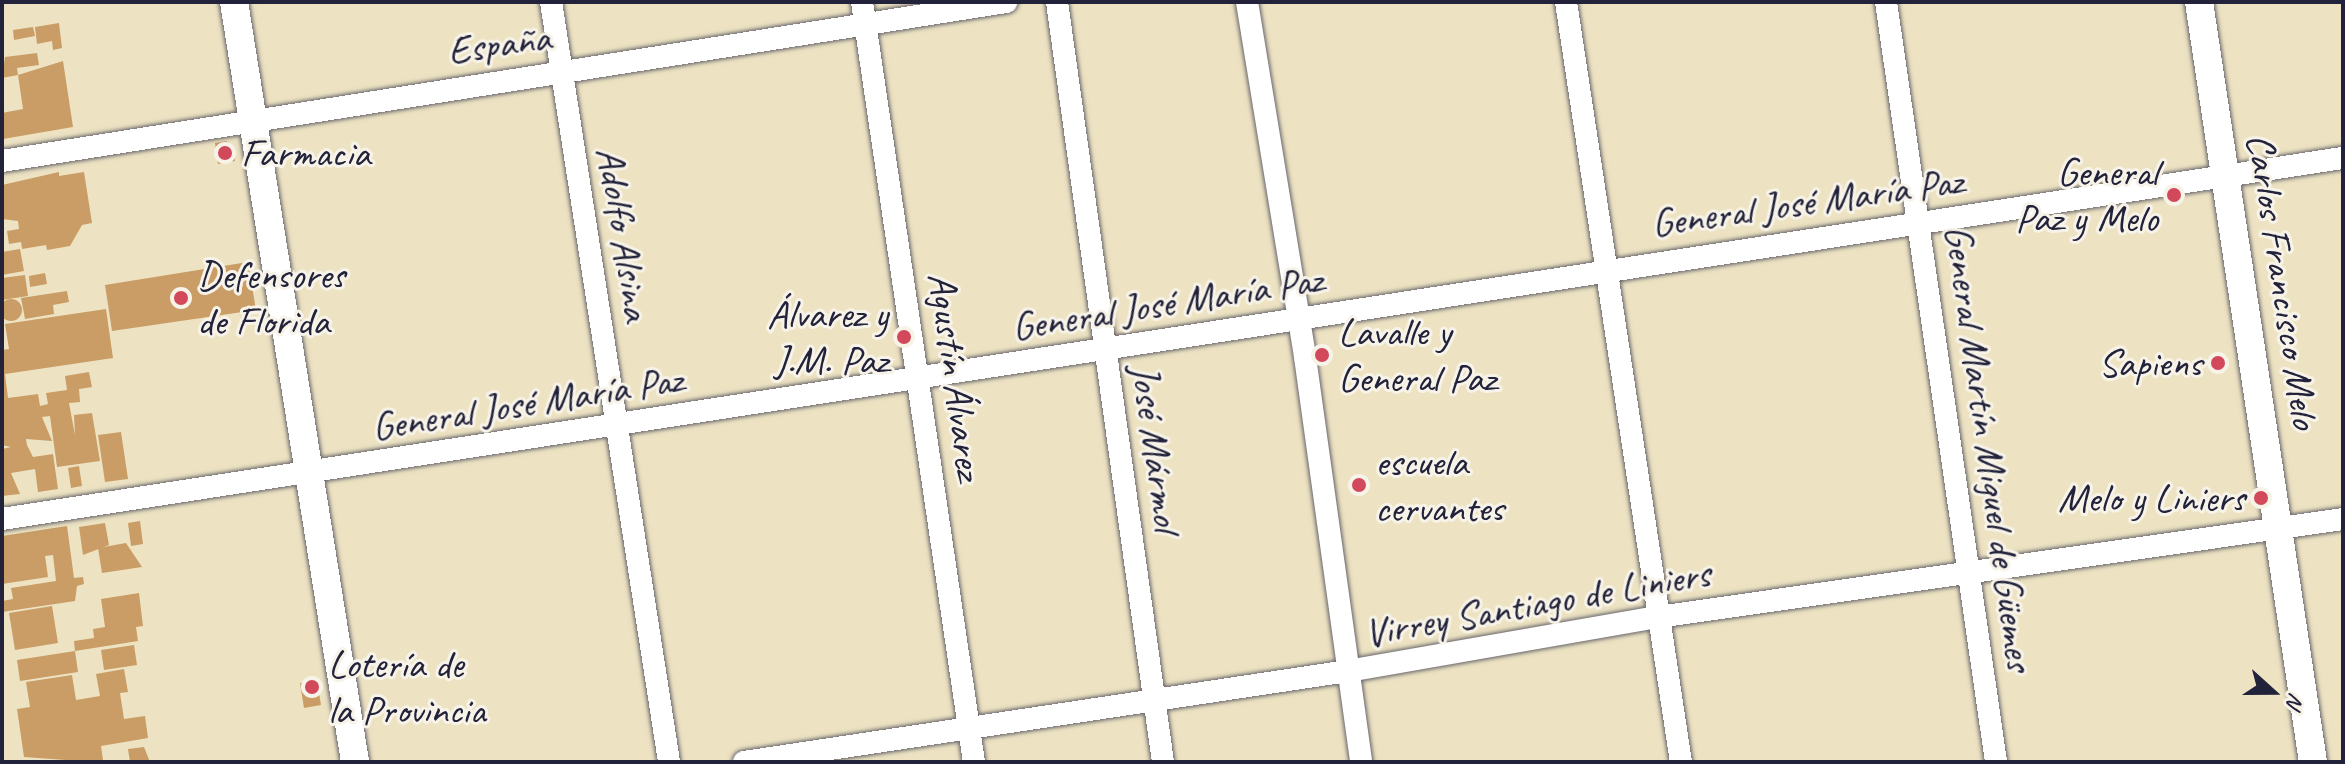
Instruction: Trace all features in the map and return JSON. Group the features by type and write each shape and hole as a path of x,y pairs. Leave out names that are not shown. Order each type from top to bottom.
{"street":[{"path":"234,2 355,762"},
{"name":"Adolfo Alsina","path":"551,2 669,762"},
{"name":"Agustín Álvarez","path":"862,2 921,378 974,762"},
{"name":"España","path":"2,161 253,117 866,28 1006,2"},
{"name":"José Mármol","path":"1057,2 1163,762"},
{"path":"1247,2 1299,319 1361,762"},
{"path":"1566,2 1610,268 1681,762"},
{"name":"General Martín Miguel de Güemes","path":"1886,2 1922,222 1996,762"},
{"name":"Carlos Francisco Melo","path":"2199,2 2313,762"},
{"name":"General José María Paz","path":"2,519 1106,350 1610,268 2343,158"},
{"name":"Virrey Santiago de Liniers","path":"744,762 1348,671 1658,617 2343,519"}],"building":[{"path":"59,23 62,48 53,50 52,41 37,44 35,27"},
{"path":"33,27 35,36 14,40 13,30"},
{"path":"37,53 39,65 17,68 18,75 2,78 5,57"},
{"path":"63,61 73,127 3,139 2,113 23,109 18,75"},
{"name":"Farmacia","path":"226,141 233,146 235,161 218,164 215,143"},
{"path":"59,172 59,176 84,172 92,223 82,225 70,246 47,250 46,245 22,249 21,242 9,244 7,231 19,229 18,221 2,219 2,185"},
{"path":"20,249 24,271 2,275 2,252"},
{"name":"Defensores de Florida","path":"248,262 256,310 112,331 105,285"},
{"path":"45,273 47,284 30,287 29,276"},
{"path":"25,275 28,296 2,300 2,278"},
{"path":"67,291 69,302 53,305 54,314 25,319 21,298"},
{"path":"11,299 22,310 11,321 0,310"},
{"path":"106,309 113,358 5,374 8,398 38,394 40,406 48,404 46,393 67,390 65,376 89,372 92,387 79,389 80,402 69,403 75,435 74,415 92,413 100,461 57,467 50,416 42,417 52,441 26,439 27,445 33,457 53,454 58,489 38,492 35,469 11,473 20,494 2,496 2,449 11,447 2,445 2,350 9,349 5,324"},
{"path":"121,432 128,479 105,482 98,435"},
{"path":"79,466 82,486 71,488 68,468"},
{"path":"140,521 143,544 131,546 128,523"},
{"path":"105,523 109,545 83,555 79,527"},
{"path":"67,526 74,578 83,577 84,584 77,586 75,601 2,612 2,601 13,599 11,588 56,581 53,555 45,556 48,577 2,584 2,536"},
{"path":"126,543 142,567 102,573 98,548"},
{"path":"139,593 143,626 136,627 138,641 75,651 74,641 94,638 93,629 105,627 101,599"},
{"path":"52,606 58,643 15,650 9,613"},
{"path":"134,645 137,665 104,670 101,650"},
{"path":"75,651 78,672 20,681 17,660"},
{"path":"124,669 128,692 120,693 124,719 145,716 148,738 101,746 103,760 93,762 24,757 17,709 30,707 26,682 72,675 76,700 100,696 96,674"},
{"path":"317,681 321,705 304,708 300,683"},
{"path":"144,747 150,762 130,762 128,749"}],"place":[{"name":"Farmacia","path":"225,153"},
{"name":"General Paz y Melo","path":"2174,195"},
{"name":"Defensores de Florida","path":"181,298"},
{"name":"Álvarez y J.M. Paz","path":"904,337"},
{"name":"Lavalle y General Paz","path":"1322,355"},
{"name":"Sapiens","path":"2218,363"},
{"name":"escuela cervantes","path":"1359,485"},
{"name":"Melo y Liniers","path":"2261,498"},
{"name":"Lotería de la Provincia","path":"312,687"}]}
